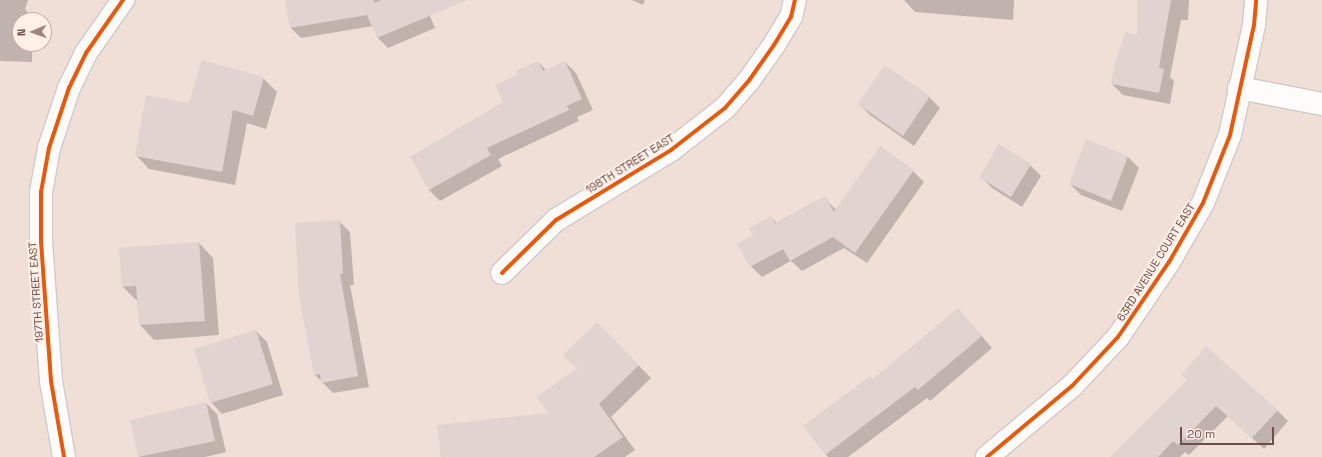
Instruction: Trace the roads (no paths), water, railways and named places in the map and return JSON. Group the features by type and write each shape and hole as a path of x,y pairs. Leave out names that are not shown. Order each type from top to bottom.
{"street":[{"name":"197TH STREET EAST","path":"64,457 51,381 41,240 41,192 49,148 69,88 86,53 123,0"},
{"name":"198TH STREET EAST","path":"502,273 556,220 671,150 725,108 750,79 774,45 791,17 795,0"},
{"name":"63RD AVENUE COURT EAST","path":"987,457 1072,386 1118,337 1169,262 1203,203 1230,135 1239,88 1254,25 1256,0"},
{"path":"1239,88 1322,104"}]}
